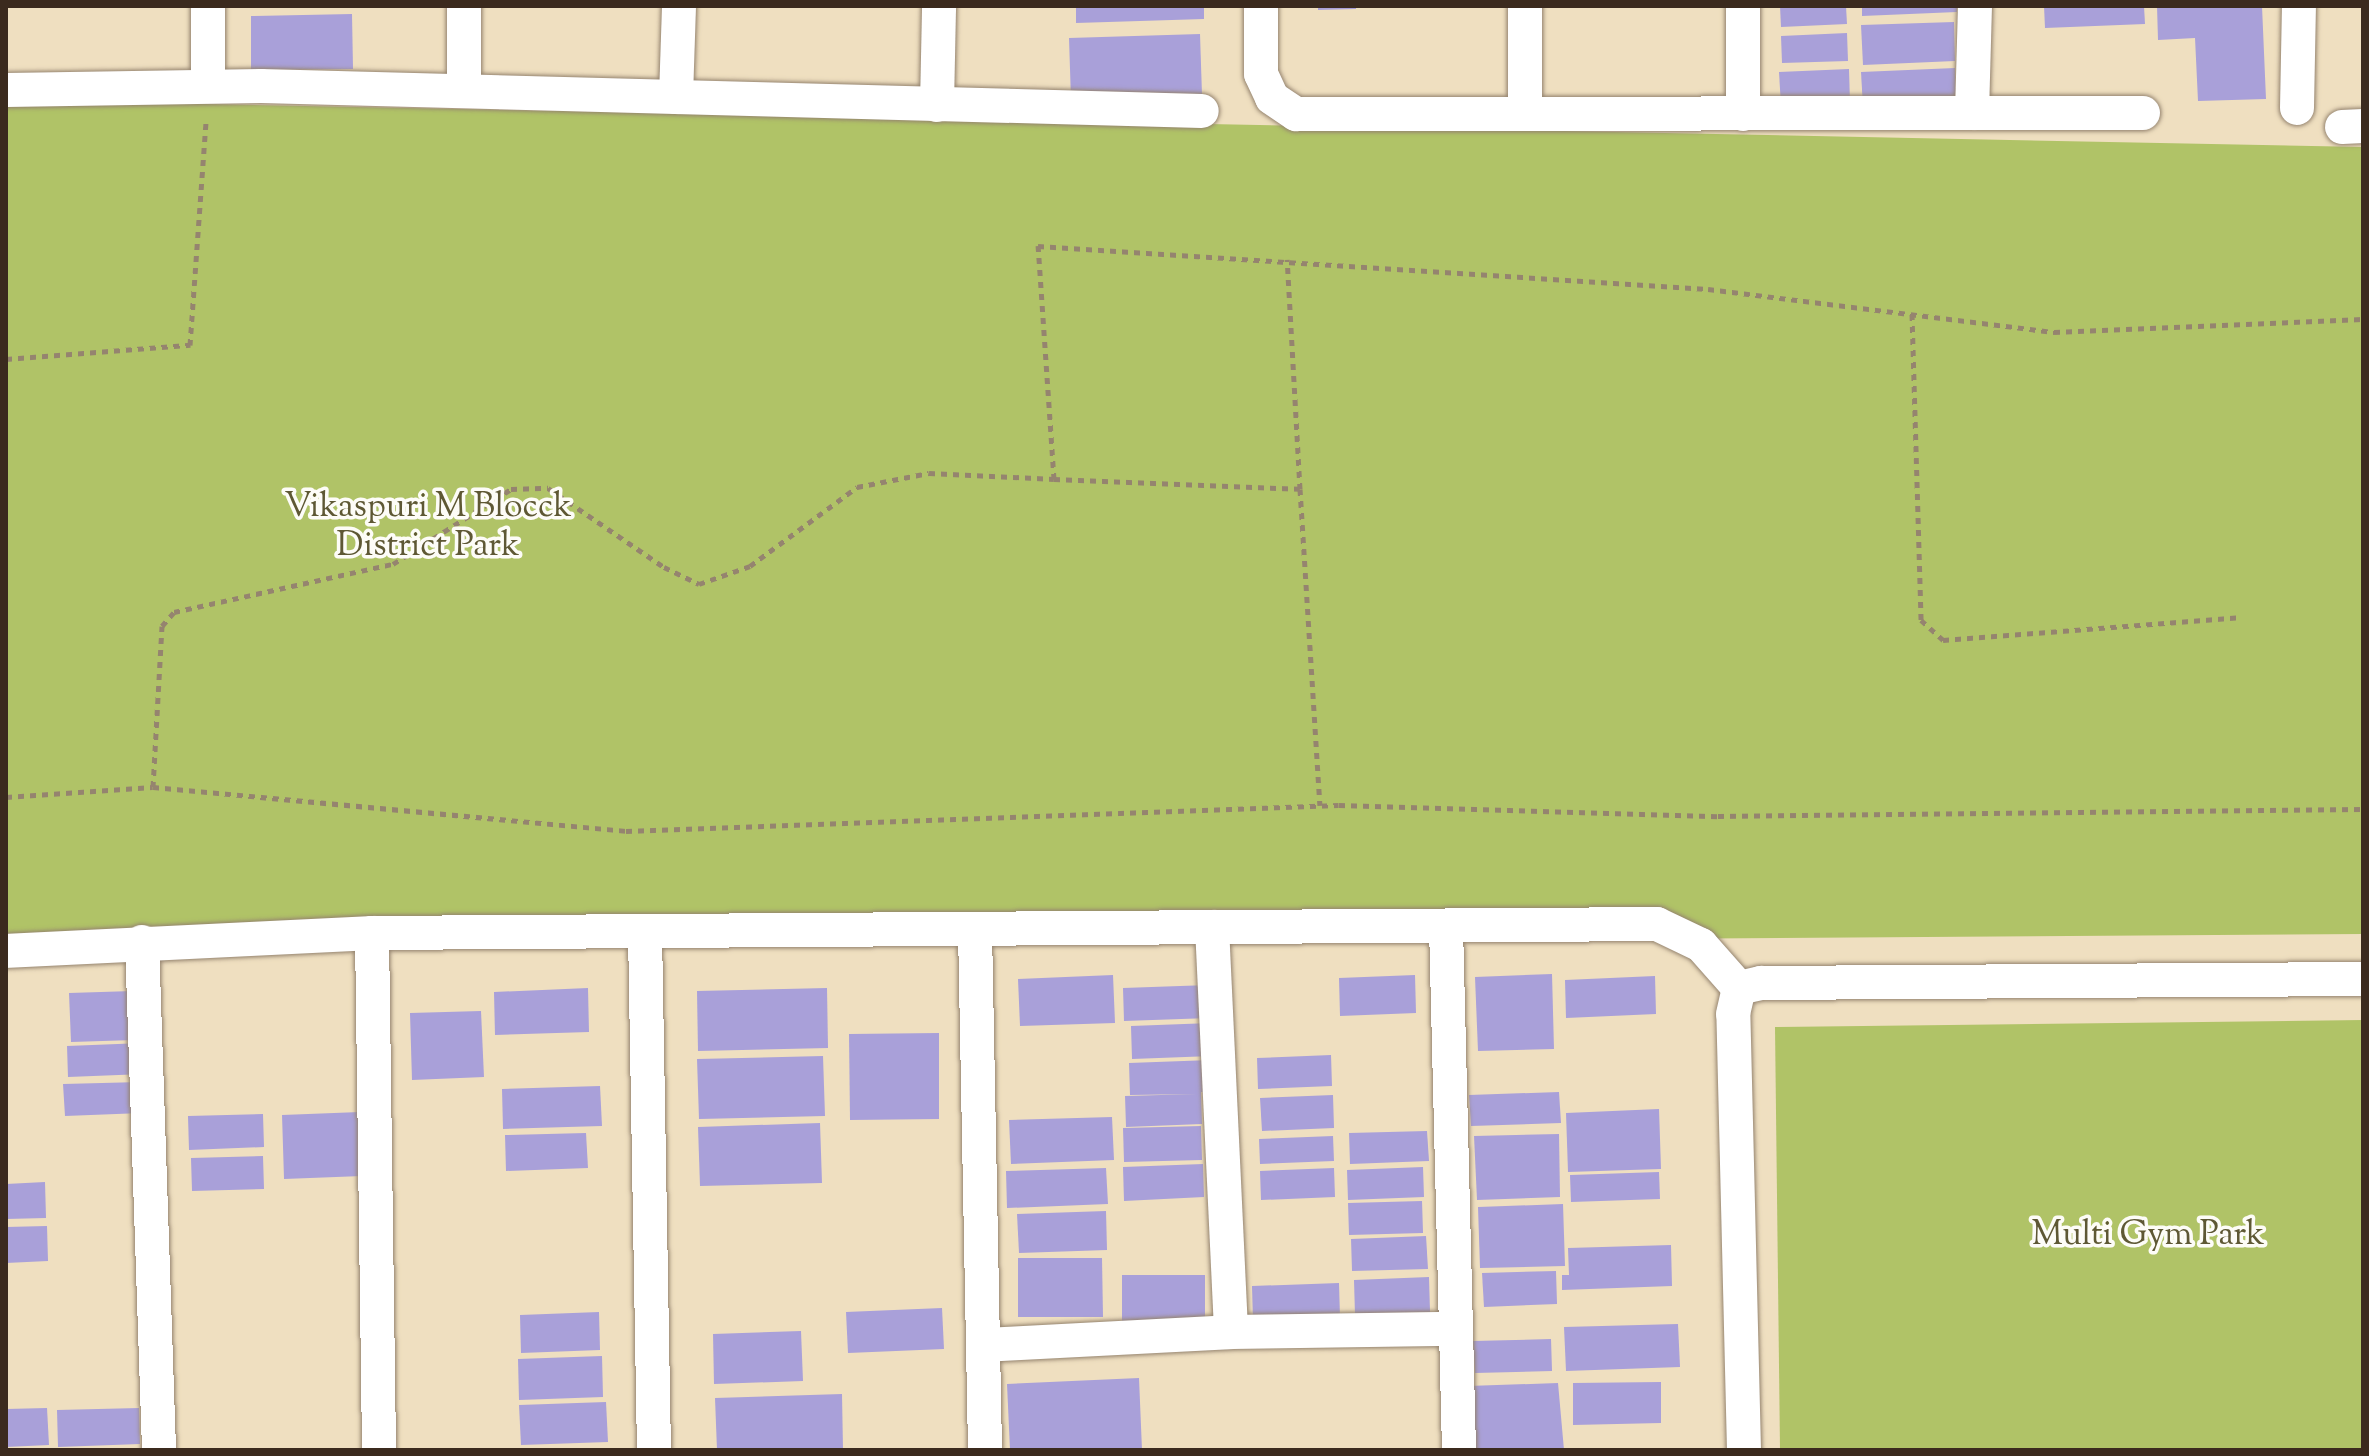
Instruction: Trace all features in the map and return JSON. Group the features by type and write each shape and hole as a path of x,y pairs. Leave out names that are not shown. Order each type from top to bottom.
{"street":[{"path":"208,6 208,86"},
{"path":"464,6 464,91"},
{"path":"676,97 679,6"},
{"path":"937,105 939,6"},
{"path":"1261,6 1261,74 1272,98 1296,114 2143,113"},
{"path":"1525,6 1525,114"},
{"path":"1743,6 1743,114"},
{"path":"1972,113 1975,6"},
{"path":"2297,108 2299,6"},
{"path":"6,90 208,86 1202,111"},
{"path":"6,951 372,933 1657,924 1701,945 1739,988"},
{"path":"1446,926 1459,1450"},
{"path":"1212,927 1231,1332"},
{"path":"975,929 985,1450"},
{"path":"645,931 654,1450"},
{"path":"372,933 379,1450"},
{"path":"142,942 159,1450"},
{"path":"1739,988 1761,983 2363,979"},
{"path":"1739,988 1733,1014 1744,1450"},
{"path":"984,1345 1231,1332 1456,1329"}],"path":[{"path":"6,359 190,345 208,86"},
{"path":"1054,479 1038,246 1287,259 1708,289 2054,332 2363,319"},
{"path":"1287,259 1320,805"},
{"path":"1912,314 1921,620 1943,640 2239,617"},
{"path":"153,787 162,626 174,612 393,564 511,489 548,488 664,567 699,584 750,566 857,487 929,473 1300,489"},
{"path":"6,797 153,787 626,831 1320,805 1718,816 2363,809"}],"green space":[{"name":"Vikaspuri M Blocck District Park","path":"6,100 2363,147 2363,934 6,950"},
{"name":"Multi Gym Park","path":"2363,1020 2363,1450 1780,1450 1775,1027"}],"building":[{"path":"1076,6 1204,6 1204,19 1076,23"},
{"path":"1318,6 1356,6 1356,9 1318,10"},
{"path":"1780,6 1846,6 1847,24 1781,27"},
{"path":"1862,6 1957,6 1957,12 1862,16"},
{"path":"2044,6 2144,6 2145,24 2045,28"},
{"path":"2157,6 2262,6 2266,99 2198,101 2195,38 2158,40"},
{"path":"352,14 353,69 251,70 251,16"},
{"path":"1954,22 1955,61 1863,65 1861,25"},
{"path":"1847,33 1848,61 1782,63 1781,36"},
{"path":"1200,34 1202,95 1071,100 1069,38"},
{"path":"1955,68 1956,103 1863,107 1861,72"},
{"path":"1849,69 1850,103 1781,106 1779,72"},
{"path":"1552,974 1554,1049 1478,1051 1475,977"},
{"path":"1113,975 1115,1023 1020,1026 1018,979"},
{"path":"1415,975 1416,1013 1340,1016 1339,978"},
{"path":"1655,976 1656,1014 1566,1018 1565,980"},
{"path":"1209,985 1210,1018 1124,1021 1123,988"},
{"path":"588,988 589,1032 495,1035 494,992"},
{"path":"827,988 828,1048 698,1051 697,991"},
{"path":"133,991 134,1040 71,1042 69,993"},
{"path":"481,1011 484,1077 412,1080 410,1013"},
{"path":"1211,1023 1212,1056 1132,1059 1131,1026"},
{"path":"939,1033 939,1119 850,1120 849,1034"},
{"path":"143,1043 144,1074 68,1077 67,1046"},
{"path":"1331,1055 1332,1086 1258,1089 1257,1058"},
{"path":"823,1056 825,1116 699,1119 697,1059"},
{"path":"1211,1060 1212,1092 1201,1092 1202,1124 1126,1127 1125,1096 1197,1094 1130,1095 1129,1063"},
{"path":"141,1082 142,1113 65,1116 63,1084"},
{"path":"600,1086 602,1126 503,1129 502,1089"},
{"path":"1559,1092 1561,1123 1471,1126 1469,1095"},
{"path":"1333,1095 1334,1128 1262,1131 1260,1098"},
{"path":"1659,1109 1661,1169 1568,1172 1566,1113"},
{"path":"360,1112 362,1176 284,1179 282,1115"},
{"path":"263,1114 264,1147 189,1150 188,1116"},
{"path":"1112,1117 1114,1160 1011,1164 1009,1120"},
{"path":"820,1123 822,1183 700,1186 698,1127"},
{"path":"1201,1126 1202,1160 1124,1162 1123,1128"},
{"path":"1427,1131 1429,1161 1350,1164 1349,1133"},
{"path":"586,1133 588,1168 506,1171 505,1135"},
{"path":"1559,1134 1560,1197 1477,1200 1474,1136"},
{"path":"1333,1136 1334,1161 1260,1164 1259,1139"},
{"path":"263,1156 264,1189 192,1191 191,1158"},
{"path":"1203,1164 1204,1197 1124,1201 1123,1167"},
{"path":"1423,1167 1424,1197 1348,1200 1347,1170"},
{"path":"1106,1168 1108,1204 1007,1208 1006,1171"},
{"path":"1334,1168 1335,1197 1261,1200 1260,1171"},
{"path":"1659,1172 1660,1199 1571,1202 1570,1175"},
{"path":"45,1182 46,1218 6,1219 6,1184"},
{"path":"1422,1201 1423,1233 1349,1235 1348,1203"},
{"path":"1563,1204 1565,1266 1480,1268 1478,1207"},
{"path":"1106,1211 1107,1250 1019,1253 1017,1214"},
{"path":"47,1226 48,1261 6,1263 6,1227"},
{"path":"1426,1236 1428,1269 1352,1271 1351,1239"},
{"path":"1671,1245 1672,1286 1562,1290 1562,1275 1569,1275 1568,1248"},
{"path":"1018,1258 1102,1258 1103,1317 1018,1317"},
{"path":"1556,1271 1557,1304 1484,1307 1482,1273"},
{"path":"1122,1275 1205,1275 1205,1322 1122,1322"},
{"path":"1429,1277 1430,1312 1355,1315 1354,1280"},
{"path":"1339,1283 1340,1318 1253,1321 1252,1286"},
{"path":"942,1308 944,1349 848,1353 846,1312"},
{"path":"599,1312 600,1350 521,1353 520,1315"},
{"path":"1678,1324 1680,1367 1566,1371 1564,1327"},
{"path":"801,1331 803,1381 714,1384 713,1334"},
{"path":"1551,1339 1552,1371 1475,1373 1473,1341"},
{"path":"602,1356 603,1397 519,1400 518,1359"},
{"path":"1139,1378 1142,1450 1010,1450 1007,1384"},
{"path":"1661,1382 1661,1423 1573,1425 1573,1383"},
{"path":"1558,1383 1564,1450 1467,1450 1468,1386"},
{"path":"842,1394 843,1450 717,1450 715,1398"},
{"path":"606,1402 608,1442 521,1445 519,1405"},
{"path":"47,1408 49,1445 6,1447 6,1409"},
{"path":"139,1408 140,1444 58,1447 57,1410"}]}
